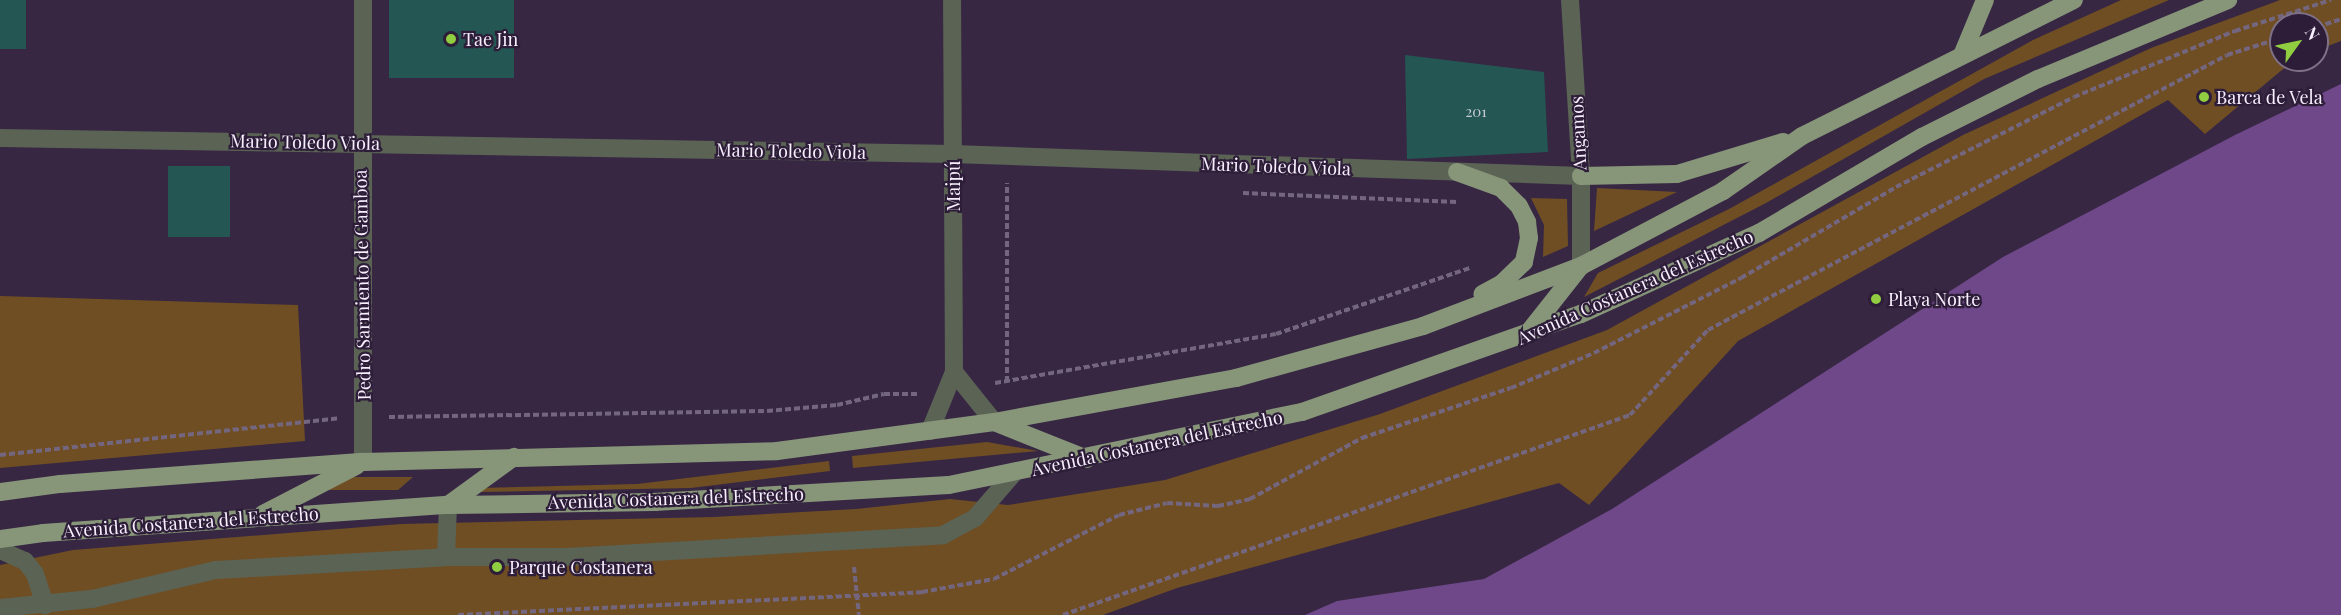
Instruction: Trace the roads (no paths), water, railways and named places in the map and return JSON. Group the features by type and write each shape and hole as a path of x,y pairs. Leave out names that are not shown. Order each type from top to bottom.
{"main road":[{"path":"1963,53 1985,0"},
{"path":"0,492 60,484 363,462 777,451 994,422 1236,378 1423,326 1581,266 1723,190 1802,136 1963,53 2074,0"},
{"name":"Avenida Costanera del Estrecho","path":"0,539 448,505 654,502 950,485 1087,459 1302,412 1524,337 1759,232 1922,136 2038,79 2228,0"},
{"path":"1581,176 1677,174 1802,136"},
{"path":"1423,326 1501,284 1524,262 1530,238 1519,206 1501,188 1457,172"},
{"path":"1524,337 1581,266"},
{"path":"994,422 1087,459"},
{"path":"448,505 514,457"},
{"path":"256,518 363,462"}],"street":[{"name":"Pedro Sarmiento de Gamboa","path":"363,0 361,142 363,462"},
{"name":"Maipú","path":"930,430 954,372 952,0"},
{"name":"Angamos","path":"1570,0 1581,176 1581,266"},
{"name":"Mario Toledo Viola","path":"0,138 361,142 953,154 1581,176"},
{"path":"954,372 994,422"},
{"path":"0,608 92,599 216,570 446,557 567,557 943,535 975,518 1014,473"},
{"path":"446,557 448,505"},
{"path":"0,550 30,568 45,605"}],"place":[{"name":"Tae Jin","path":"451,39"},
{"name":"Barca de Vela","path":"2204,97"},
{"name":"Playa Norte","path":"1876,299"},
{"name":"Parque Costanera","path":"497,567"}]}
